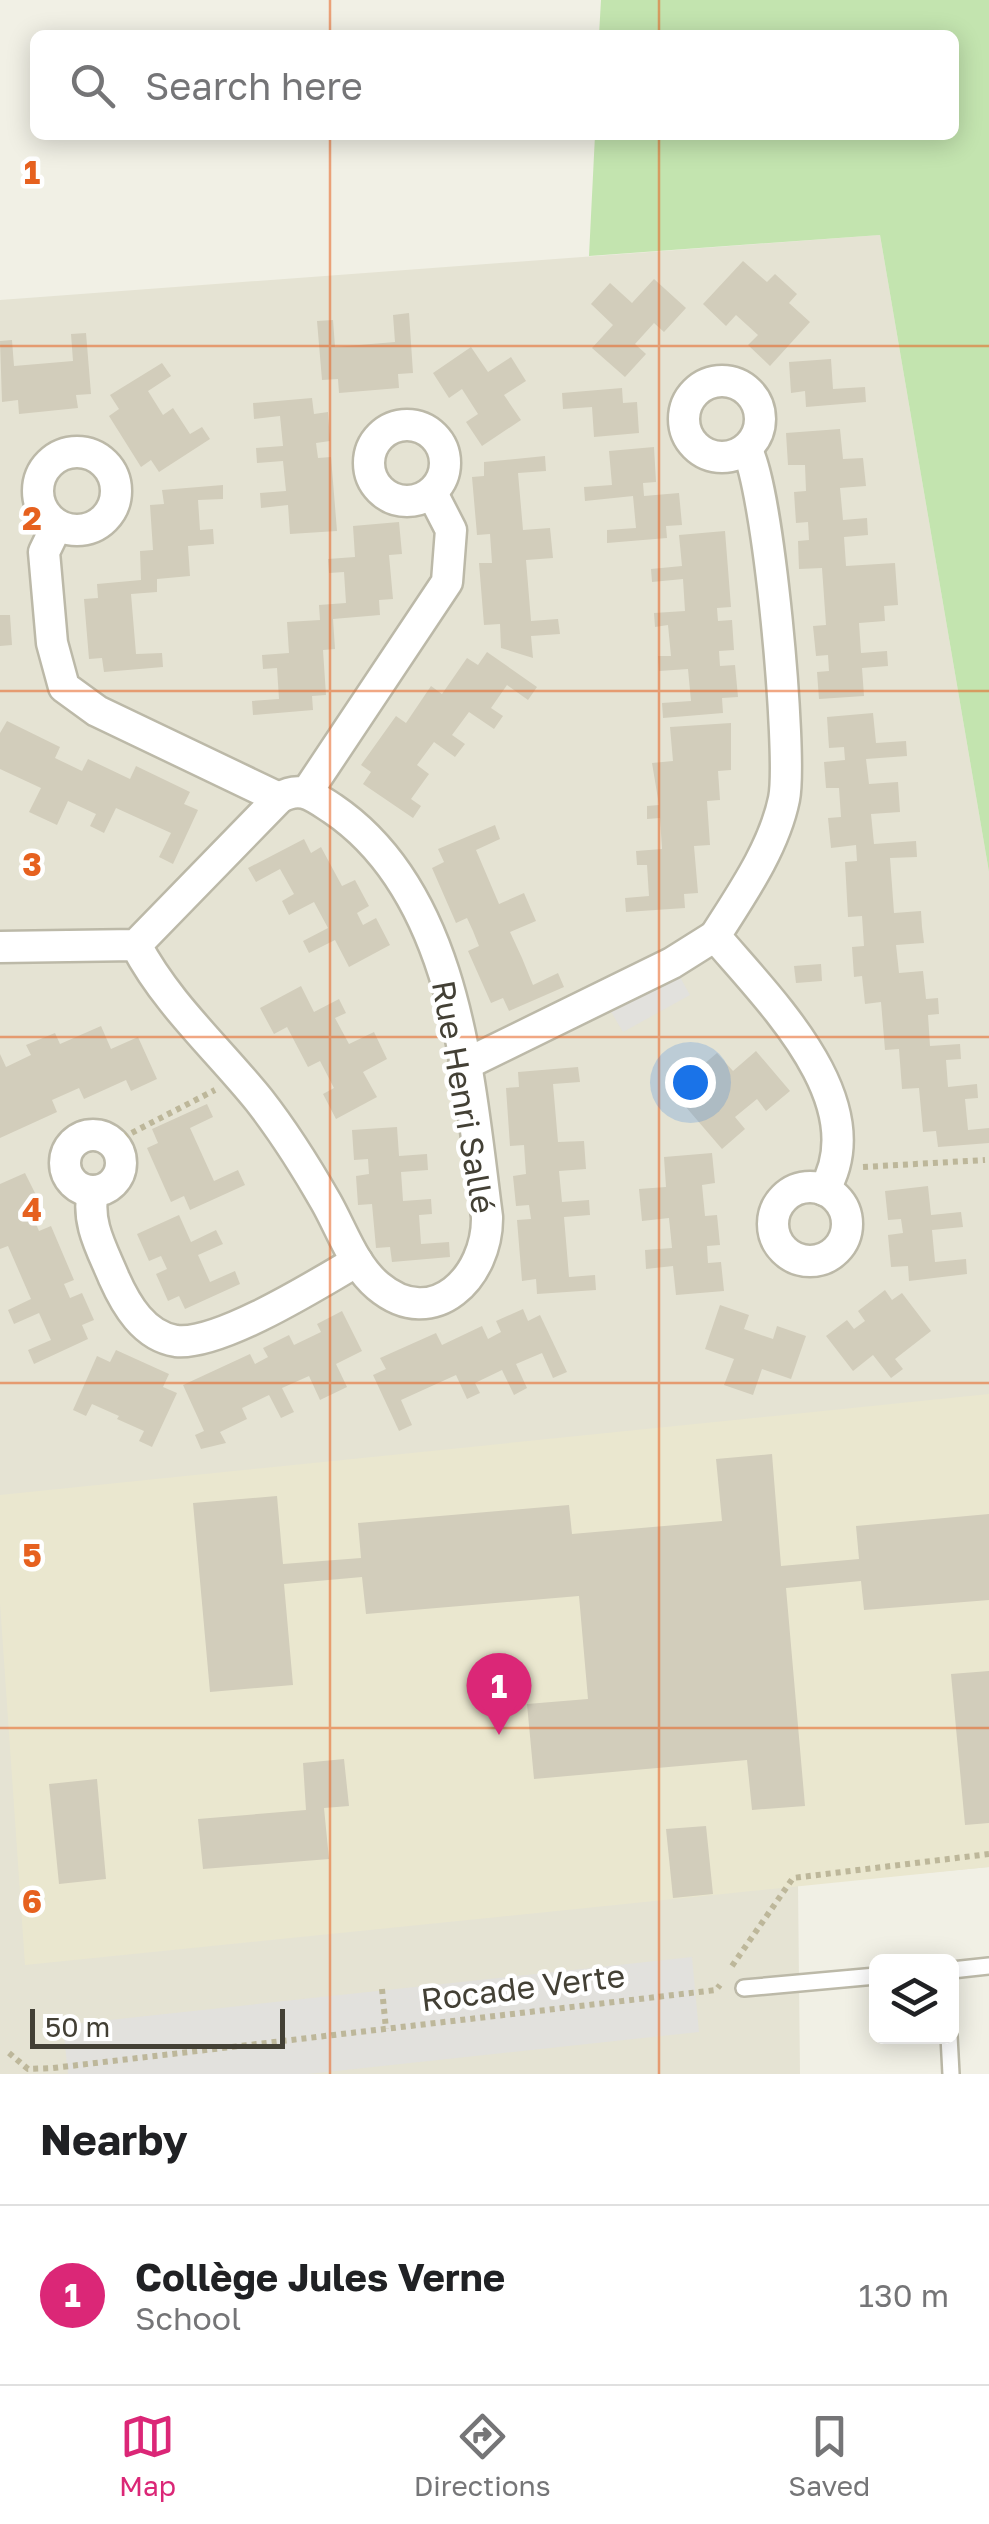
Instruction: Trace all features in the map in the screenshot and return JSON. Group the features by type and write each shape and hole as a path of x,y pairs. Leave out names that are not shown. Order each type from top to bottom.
{"street":[{"path":"464,1065 672,964 714,936 762,856 785,797 786,747 763,496 746,449"},
{"path":"0,947 136,945 293,795 447,582 452,557 451,530 432,493"},
{"name":"Rue Henri Sallé","path":"58,525 44,552 52,643 64,687 112,719 293,795 357,828 398,876 422,919 444,978 464,1065 487,1218 482,1260 458,1290 428,1302 390,1295 357,1262 296,1151 239,1077 171,1000 136,945"},
{"path":"714,936 810,1049 826,1087 836,1133 830,1180"},
{"path":"90,1134 114,1142 120,1152 120,1171 110,1186 92,1191 69,1178 67,1150 90,1134"},
{"path":"92,1191 91,1222 120,1290 142,1323 174,1340 205,1338 300,1294 357,1262"}],"lane":[{"path":"959,1969 989,1966"},
{"path":"744,1988 869,1977"},
{"path":"949,2044 951,2074"}],"path":[{"path":"114,1142 239,1077"},
{"path":"830,1180 985,1160"},
{"name":"Rocade Verte","path":"9,2054 28,2069 52,2068 716,1990 794,1878 989,1854"},
{"path":"382,1989 386,2029"}],"shaded area":[{"path":"880,235 989,872 989,1867 798,1885 800,2074 0,2074 0,300"},
{"path":"672,963 690,995 623,1032 603,998"},
{"path":"989,1394 989,1867 25,1965 0,1603 0,1495"},
{"path":"692,1957 699,2032 308,2074 68,2074 63,2025"}],"green space":[{"path":"601,0 989,0 989,872 880,235 589,256 595,140 959,140 959,30 599,30"}],"building":[{"path":"743,261 767,282 775,274 797,294 789,303 810,322 770,366 748,345 758,335 736,315 726,326 703,304"},
{"path":"654,279 686,308 664,332 654,323 635,344 646,354 625,377 592,348 613,325 591,304 610,283 632,303"},
{"path":"409,313 413,373 398,374 399,388 339,393 338,379 322,380 317,321 333,320 335,347 395,342 393,315"},
{"path":"86,333 91,394 76,395 78,408 19,414 18,400 2,402 0,341 12,340 14,366 73,361 71,334"},
{"path":"471,347 488,372 511,357 526,381 504,395 521,420 482,446 466,422 478,414 462,389 449,398 433,373"},
{"path":"831,359 833,389 865,387 866,402 806,407 805,391 791,393 789,362"},
{"path":"162,363 171,376 148,391 163,415 173,408 190,434 202,427 210,439 159,472 151,460 141,467 109,416 119,409 110,395"},
{"path":"622,388 623,403 637,402 639,433 594,437 592,407 563,409 562,393"},
{"path":"312,398 314,414 328,412 330,441 316,443 318,458 331,457 337,531 290,534 288,505 261,508 260,493 286,491 283,461 257,463 256,448 283,446 280,416 254,419 253,403"},
{"path":"840,429 843,459 863,458 866,486 840,488 843,520 867,518 868,535 844,537 846,566 895,563 898,605 884,606 885,621 859,623 861,653 887,651 888,666 862,668 864,696 819,699 817,672 829,671 828,655 816,656 813,626 826,625 822,568 799,569 798,541 809,540 808,522 796,523 794,492 806,491 805,465 788,465 786,433"},
{"path":"654,447 656,482 643,483 644,496 679,493 682,525 666,526 667,538 607,543 607,530 636,528 633,496 585,501 584,487 612,485 609,451"},
{"path":"545,456 546,471 518,473 523,530 550,528 553,558 526,560 531,621 558,619 560,634 531,636 533,658 501,648 500,624 484,625 479,563 492,563 490,534 477,535 472,477 484,476 484,462"},
{"path":"223,485 223,499 198,500 200,530 213,529 214,544 188,546 190,576 157,579 157,592 131,594 136,654 162,653 163,667 104,672 102,658 89,659 84,599 98,598 97,584 141,580 140,551 153,550 150,505 164,504 162,490"},
{"path":"399,522 402,554 389,555 393,599 379,600 380,615 333,619 335,649 323,650 326,695 312,696 313,710 253,715 252,701 279,699 277,668 263,669 262,655 289,653 287,622 320,620 319,605 346,603 344,572 329,573 328,559 355,557 353,526"},
{"path":"725,531 731,607 717,608 718,621 732,620 734,650 719,651 720,666 735,665 738,697 722,698 723,713 663,718 662,703 691,701 688,669 659,671 658,656 671,656 668,625 655,627 654,613 685,611 683,579 652,582 651,569 682,566 679,535"},
{"path":"0,615 10,615 12,645 0,646"},
{"path":"487,652 537,687 528,700 507,685 491,708 503,716 494,729 469,712 452,735 465,744 455,757 434,742 417,765 429,774 411,799 421,806 413,818 363,784 371,772 361,765 396,716 406,723 431,686 442,694 467,658 478,665"},
{"path":"873,713 876,743 906,741 907,756 866,759 869,784 898,782 900,812 871,814 874,844 916,841 917,857 890,858 894,913 921,911 924,943 896,945 899,973 923,971 926,999 938,998 939,1014 928,1015 930,1046 960,1044 961,1059 946,1060 948,1087 977,1084 978,1098 965,1099 968,1130 989,1128 989,1143 938,1147 936,1131 923,1132 919,1088 902,1089 899,1049 885,1050 881,1002 865,1004 862,976 854,977 852,947 864,946 862,916 848,917 845,862 857,861 856,845 831,848 828,818 841,817 839,788 826,788 824,762 845,760 844,747 829,748 827,717"},
{"path":"7,721 60,747 55,758 82,771 88,759 130,779 136,766 190,792 184,804 198,810 173,864 159,857 171,833 116,808 104,833 90,826 96,814 68,801 57,825 29,812 41,788 0,769 0,733"},
{"path":"731,723 731,770 718,771 720,800 707,801 710,845 694,846 698,893 684,894 685,908 626,912 625,898 649,896 647,865 637,865 636,851 662,849 660,818 647,819 647,806 659,805 652,763 673,761 670,727"},
{"path":"495,825 500,839 476,850 499,904 524,893 536,921 510,932 533,985 558,973 564,987 509,1011 503,998 491,1003 468,951 479,946 473,931 467,918 456,923 432,868 444,862 438,849"},
{"path":"304,839 311,853 321,847 342,886 355,880 369,906 357,913 363,925 376,918 390,945 349,967 335,940 309,953 303,941 328,928 314,902 289,915 282,901 294,894 280,869 256,882 248,868"},
{"path":"821,964 822,981 796,983 794,966"},
{"path":"301,986 314,1012 339,999 346,1013 335,1018 349,1044 374,1032 387,1059 363,1072 377,1097 336,1119 323,1094 334,1088 320,1061 308,1067 287,1027 274,1034 260,1008"},
{"path":"101,1026 111,1049 138,1037 157,1079 131,1091 126,1080 84,1099 79,1088 52,1100 57,1112 0,1138 0,1054 6,1067 31,1055 26,1045 55,1033 60,1044"},
{"path":"756,1051 790,1091 766,1111 757,1099 735,1117 745,1129 722,1149 679,1099 704,1077 697,1070 717,1053 733,1071"},
{"path":"578,1067 580,1082 553,1084 558,1142 584,1141 586,1169 559,1171 562,1202 589,1200 590,1215 564,1217 569,1277 595,1275 596,1290 537,1294 536,1279 522,1281 517,1220 531,1219 529,1205 516,1206 513,1176 526,1174 524,1145 510,1146 506,1088 519,1087 518,1072"},
{"path":"207,1104 213,1117 190,1128 214,1181 238,1170 245,1185 190,1210 184,1196 171,1202 147,1148 158,1143 152,1129"},
{"path":"397,1127 399,1156 427,1154 428,1170 401,1172 403,1201 431,1199 432,1214 419,1215 421,1244 449,1242 450,1257 392,1262 390,1247 376,1248 372,1204 358,1205 356,1176 369,1174 368,1159 354,1160 352,1130"},
{"path":"712,1153 715,1183 702,1185 705,1216 717,1215 720,1245 707,1246 708,1263 721,1262 724,1291 676,1295 673,1266 646,1269 645,1250 672,1248 669,1218 642,1221 639,1189 666,1187 664,1157"},
{"path":"25,1173 38,1199 27,1204 39,1231 51,1226 74,1280 64,1284 70,1298 82,1293 94,1320 82,1325 88,1339 34,1364 28,1350 51,1340 39,1313 14,1324 8,1310 31,1299 8,1246 0,1249 0,1184"},
{"path":"928,1186 931,1215 961,1212 963,1227 932,1230 935,1262 966,1259 967,1274 909,1281 908,1266 891,1267 888,1235 903,1233 901,1219 888,1220 885,1191"},
{"path":"179,1215 191,1242 216,1230 223,1244 198,1255 210,1282 235,1271 240,1284 185,1309 179,1296 168,1301 156,1274 167,1269 161,1256 149,1261 137,1234"},
{"path":"885,1290 892,1300 902,1293 931,1331 895,1359 903,1369 891,1378 873,1355 853,1371 826,1336 847,1320 854,1329 865,1321 858,1311"},
{"path":"720,1305 749,1315 744,1329 773,1339 777,1326 806,1336 791,1379 762,1369 753,1395 724,1385 734,1359 705,1349"},
{"path":"523,1309 528,1321 540,1315 567,1372 553,1378 542,1353 516,1364 527,1388 514,1395 502,1370 475,1383 480,1393 467,1399 456,1375 401,1400 412,1425 399,1431 373,1375 386,1369 380,1358 436,1333 442,1345 482,1326 488,1339 501,1332 496,1321"},
{"path":"342,1311 362,1351 336,1364 347,1387 320,1400 309,1376 282,1388 294,1412 281,1418 269,1395 242,1408 247,1419 220,1432 226,1443 201,1449 195,1435 204,1431 183,1385 250,1354 255,1364 268,1357 263,1348 289,1335 294,1345 321,1332 317,1324"},
{"path":"116,1350 169,1374 163,1387 177,1393 152,1447 139,1441 144,1431 117,1419 119,1416 92,1404 86,1416 73,1410 97,1356 110,1362"},
{"path":"772,1454 781,1566 859,1559 856,1526 989,1514 989,1600 864,1610 861,1581 786,1588 805,1806 752,1810 747,1760 534,1779 527,1704 588,1699 579,1596 366,1614 362,1577 284,1584 293,1685 210,1692 193,1503 277,1496 283,1564 361,1558 358,1523 569,1505 572,1534 722,1521 716,1459"},
{"path":"989,1671 989,1823 965,1825 951,1674"},
{"path":"344,1759 349,1806 324,1808 329,1859 203,1869 198,1819 306,1810 303,1763"},
{"path":"97,1779 106,1879 59,1884 49,1784"},
{"path":"706,1826 713,1894 673,1898 666,1829"}],"place":[{"name":"Collège Jules Verne","path":"499,1735"}]}
